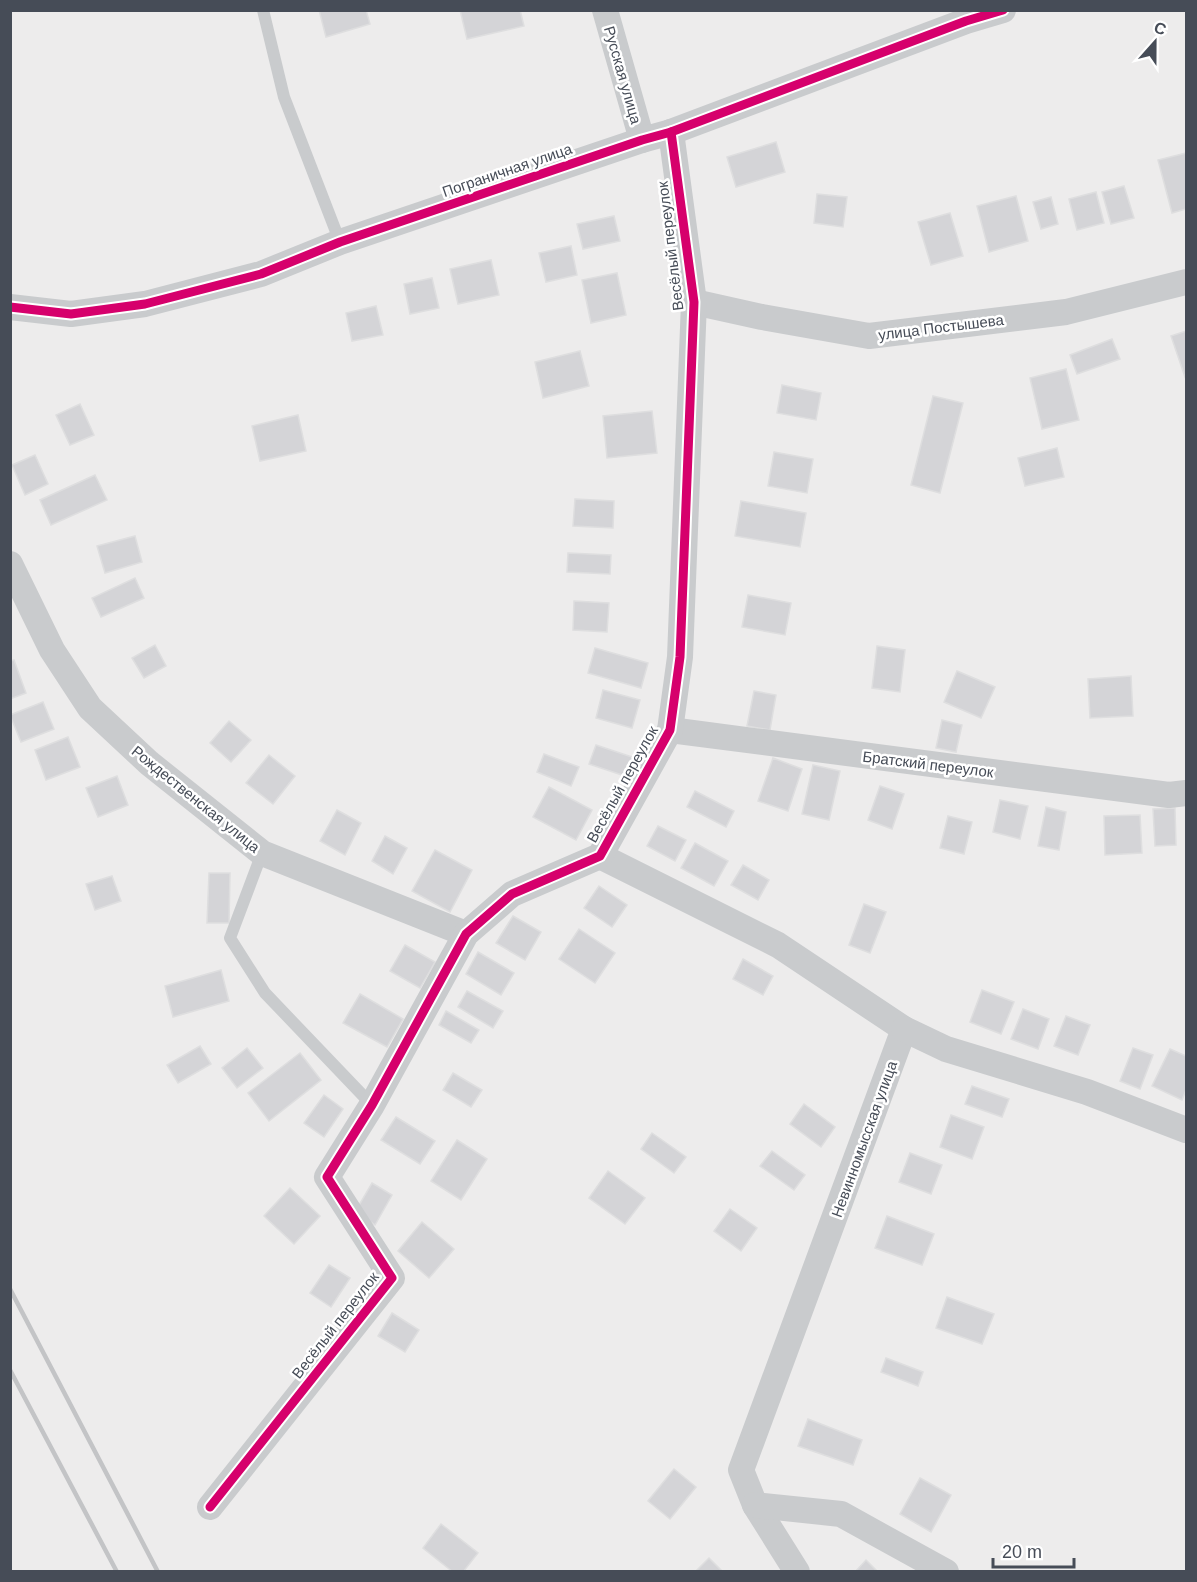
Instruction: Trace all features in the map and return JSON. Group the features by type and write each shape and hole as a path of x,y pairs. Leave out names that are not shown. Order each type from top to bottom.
{"street":[{"name":"Русская улица","path":"605,10 642,140"},
{"name":"Пограничная улица","path":"10,307 71,314 145,304 261,273 340,242 671,132 965,16 1003,10"},
{"name":"Весёлый переулок","path":"210,1507 392,1278 327,1177 372,1105 466,934 512,894 600,856 670,730 680,657 694,302 671,132"},
{"name":"улица Постышева","path":"694,302 869,336 1066,312 1186,282"},
{"name":"Рождественская улица","path":"10,564 52,650 90,708 149,763 262,853 466,934"},
{"name":"Братский переулок","path":"670,730 1169,795 1186,793"},
{"path":"600,856 778,945 904,1029 946,1049 1087,1092 1186,1130"},
{"name":"Невинномысская улица","path":"797,1572 755,1505 741,1470 904,1029"},
{"path":"755,1505 841,1514 946,1572"}],"lane":[{"path":"263,10 284,97 340,242"},
{"path":"262,853 230,938 265,993 372,1105"}],"building":[{"path":"319,10 366,10 370,24 326,37"},
{"path":"460,10 520,10 524,26 467,39"},
{"path":"776,142 785,172 736,187 727,157"},
{"path":"1186,153 1186,209 1172,213 1158,160"},
{"path":"1124,186 1134,218 1111,224 1102,192"},
{"path":"1096,192 1104,223 1077,230 1069,199"},
{"path":"817,194 847,197 843,227 814,223"},
{"path":"1016,196 1028,241 989,252 977,206"},
{"path":"1051,197 1058,224 1041,229 1033,202"},
{"path":"950,213 963,256 931,265 918,222"},
{"path":"614,216 620,241 583,249 577,224"},
{"path":"571,246 577,275 546,282 539,253"},
{"path":"491,260 499,295 458,304 450,269"},
{"path":"617,273 626,315 591,323 582,280"},
{"path":"432,278 439,308 410,314 404,284"},
{"path":"376,306 383,335 352,341 346,313"},
{"path":"1186,331 1186,376 1185,377 1171,336"},
{"path":"1112,339 1120,359 1077,374 1070,355"},
{"path":"580,351 589,386 543,398 535,362"},
{"path":"1066,369 1079,420 1042,429 1030,378"},
{"path":"782,385 821,393 816,420 777,413"},
{"path":"933,396 963,403 940,493 911,485"},
{"path":"80,404 94,435 70,445 56,415"},
{"path":"652,411 657,453 607,458 603,416"},
{"path":"298,415 306,451 260,461 252,426"},
{"path":"1057,448 1064,477 1025,486 1018,458"},
{"path":"774,452 813,459 807,493 768,486"},
{"path":"35,455 48,484 25,495 12,465"},
{"path":"95,475 107,500 51,525 40,500"},
{"path":"575,499 614,501 613,528 573,526"},
{"path":"741,501 806,513 800,547 735,536"},
{"path":"135,536 142,562 105,573 97,546"},
{"path":"568,553 611,555 610,574 567,572"},
{"path":"135,578 144,598 101,617 92,598"},
{"path":"748,595 791,603 785,635 742,627"},
{"path":"574,601 609,603 607,632 573,630"},
{"path":"155,645 166,666 144,678 132,658"},
{"path":"877,646 905,650 900,692 872,688"},
{"path":"595,648 648,663 641,688 588,673"},
{"path":"14,660 26,693 10,699 10,661"},
{"path":"957,671 995,687 981,718 944,702"},
{"path":"1131,676 1133,716 1090,718 1088,679"},
{"path":"603,690 640,700 632,728 596,718"},
{"path":"754,691 776,695 770,730 747,726"},
{"path":"43,702 54,729 21,742 10,715"},
{"path":"942,720 962,725 956,752 936,748"},
{"path":"229,721 251,740 231,762 210,743"},
{"path":"68,737 80,767 46,780 35,750"},
{"path":"596,745 635,758 628,777 589,764"},
{"path":"544,754 579,767 571,786 537,772"},
{"path":"269,755 295,776 273,804 246,783"},
{"path":"773,758 802,769 788,811 758,801"},
{"path":"813,765 840,771 829,820 802,814"},
{"path":"117,776 128,805 98,817 86,788"},
{"path":"880,786 904,794 892,829 868,820"},
{"path":"549,787 592,810 576,840 533,817"},
{"path":"695,791 734,811 726,827 687,807"},
{"path":"1000,800 1028,806 1020,839 993,832"},
{"path":"1046,807 1066,812 1059,850 1038,846"},
{"path":"1175,808 1176,845 1155,846 1153,809"},
{"path":"337,810 361,823 345,855 320,841"},
{"path":"1140,815 1142,853 1105,855 1104,816"},
{"path":"948,816 972,822 964,854 940,848"},
{"path":"658,826 686,840 675,861 647,846"},
{"path":"385,836 407,848 393,874 372,861"},
{"path":"695,843 728,861 714,886 681,868"},
{"path":"435,850 472,870 450,912 412,891"},
{"path":"743,865 769,880 758,900 731,885"},
{"path":"209,873 230,873 229,923 207,923"},
{"path":"112,876 121,901 95,910 86,884"},
{"path":"599,886 627,905 612,927 584,908"},
{"path":"864,904 886,912 870,953 849,945"},
{"path":"513,916 541,932 525,960 496,943"},
{"path":"579,929 615,953 595,983 559,959"},
{"path":"405,945 435,962 420,988 390,971"},
{"path":"478,952 514,973 501,995 466,974"},
{"path":"743,959 773,976 763,995 733,979"},
{"path":"221,970 229,1001 173,1017 165,986"},
{"path":"982,990 1014,1002 1001,1034 970,1022"},
{"path":"467,991 503,1011 493,1028 458,1007"},
{"path":"360,994 403,1019 387,1047 343,1023"},
{"path":"1023,1009 1049,1019 1038,1049 1011,1039"},
{"path":"446,1011 479,1030 471,1043 439,1025"},
{"path":"1066,1016 1090,1025 1078,1055 1054,1046"},
{"path":"200,1046 211,1064 178,1083 167,1065"},
{"path":"247,1048 263,1068 237,1088 222,1068"},
{"path":"1133,1048 1153,1055 1140,1089 1120,1081"},
{"path":"1170,1049 1186,1056 1186,1090 1182,1100 1152,1086"},
{"path":"300,1053 321,1080 269,1121 248,1093"},
{"path":"453,1073 482,1090 471,1107 443,1090"},
{"path":"972,1086 1009,1099 1002,1117 965,1104"},
{"path":"324,1095 343,1109 324,1137 304,1123"},
{"path":"804,1104 835,1127 821,1147 790,1124"},
{"path":"951,1115 984,1127 972,1159 940,1147"},
{"path":"396,1117 435,1141 420,1164 381,1140"},
{"path":"652,1133 686,1157 674,1173 641,1149"},
{"path":"457,1140 487,1159 461,1200 431,1181"},
{"path":"772,1151 805,1175 794,1190 760,1166"},
{"path":"910,1153 942,1165 931,1194 899,1182"},
{"path":"608,1171 645,1198 625,1224 589,1198"},
{"path":"372,1183 392,1195 375,1225 355,1212"},
{"path":"290,1188 320,1216 294,1244 264,1216"},
{"path":"730,1209 757,1228 741,1251 714,1231"},
{"path":"887,1216 934,1234 922,1265 875,1248"},
{"path":"422,1222 454,1249 429,1278 398,1251"},
{"path":"329,1265 350,1278 331,1307 310,1293"},
{"path":"947,1297 994,1314 982,1344 936,1328"},
{"path":"392,1313 419,1330 405,1352 378,1336"},
{"path":"886,1358 923,1372 918,1386 881,1372"},
{"path":"808,1419 862,1440 853,1465 798,1446"},
{"path":"674,1469 696,1487 670,1519 648,1501"},
{"path":"920,1478 951,1495 931,1532 900,1514"},
{"path":"441,1524 478,1553 463,1572 453,1572 423,1548"},
{"path":"709,1558 723,1572 695,1572"},
{"path":"866,1560 878,1572 855,1572"}],"railway":[{"path":"10,1289 158,1572"},
{"path":"10,1370 117,1572"}],"cycle path":[{"path":"10,307 71,314 145,304 261,274 340,242 671,132 966,21 1003,10"},
{"path":"210,1507 392,1278 327,1177 372,1105 466,934 512,894 600,856 670,730 680,657 694,302 671,132"}]}
